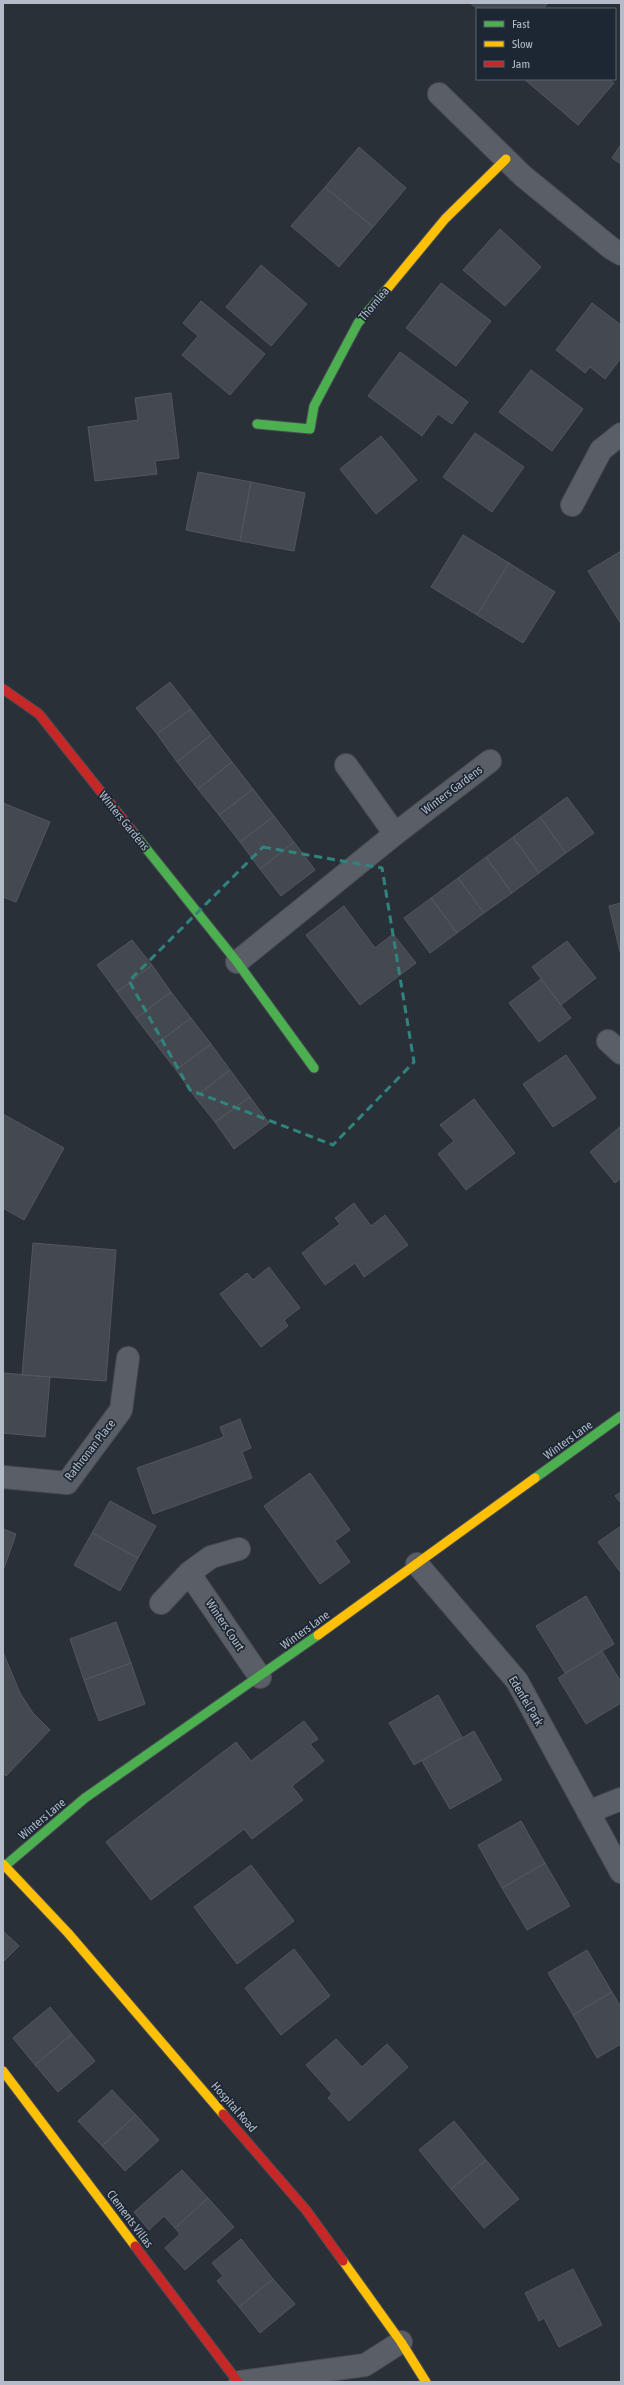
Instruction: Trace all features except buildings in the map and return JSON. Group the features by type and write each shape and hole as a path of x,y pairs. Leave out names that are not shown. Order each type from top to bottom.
{"street":[{"path":"439,94 523,176 610,248 621,254"},
{"name":"Thornlea","path":"258,424 310,429 314,406 358,323 445,220 506,159"},
{"path":"572,505 601,450 621,434"},
{"name":"Winters Gardens","path":"3,689 39,714 237,962 314,1068"},
{"name":"Winters Gardens","path":"237,962 396,834 490,761"},
{"path":"346,765 396,834"},
{"name":"Rathronan Place","path":"3,1477 67,1483 121,1410 128,1358"},
{"name":"Winters Lane","path":"5,1865 85,1798 260,1677 621,1416"},
{"path":"160,1603 189,1573 211,1557 239,1549"},
{"name":"Edenfel Park","path":"417,1564 517,1681 621,1872"},
{"name":"Winters Court","path":"189,1573 260,1677"},
{"path":"588,1812 621,1799"},
{"name":"Hospital Road","path":"5,1865 68,1933 306,2210 401,2342 426,2382"},
{"name":"Clements Villas","path":"3,2071 239,2382"},
{"path":"239,2382 365,2365 401,2342"}],"highlighted area":[{"path":"263,847 382,868 414,1062 333,1145 190,1090 129,981"}],"traffic: fast":[{"path":"257,424 310,429 314,406 358,323 388,288"},
{"path":"133,832 237,962 314,1068"},
{"path":"535,1478 621,1416"},
{"path":"6,1865 85,1798 318,1635"}],"traffic: slow":[{"path":"388,288 445,219 506,159"},
{"path":"318,1635 535,1478"},
{"path":"3,1864 68,1933 223,2114"},
{"path":"3,2071 135,2246"},
{"path":"343,2261 401,2342 426,2382"}],"traffic: jam":[{"path":"3,689 39,714 133,832"},
{"path":"223,2114 306,2210 343,2261"},
{"path":"135,2246 238,2382"}]}
